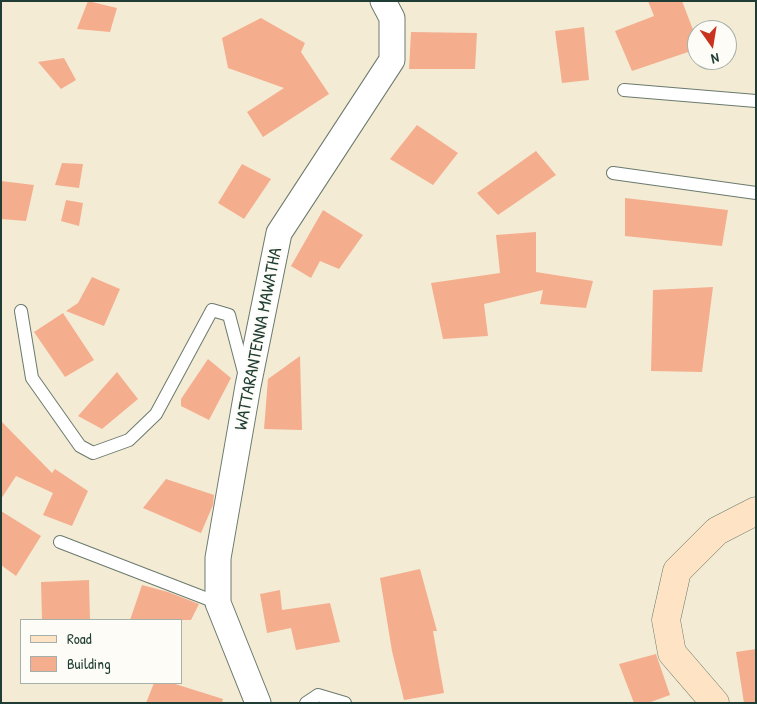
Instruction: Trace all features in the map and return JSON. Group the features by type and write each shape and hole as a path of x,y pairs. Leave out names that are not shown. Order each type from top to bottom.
{"street":[{"name":"WATTARANTENNA MAWATHA","path":"258,703 218,603 218,558 248,386 279,233 392,60 392,18 383,1"},
{"path":"715,703 672,653 666,620 678,571 717,531 756,511"}],"lane":[{"path":"624,90 756,100"},
{"path":"613,173 756,194"},
{"path":"21,311 32,378 80,446 93,453 129,440 156,414 212,310 229,315 248,386"},
{"path":"60,542 218,603"},
{"path":"306,703 318,695 345,703"}],"building":[{"path":"88,1 117,8 110,32 77,29"},
{"path":"648,1 682,1 689,20 687,20 687,52 632,71 615,31 654,16"},
{"path":"261,18 305,43 301,52 329,94 263,137 247,112 284,88 228,68 222,38"},
{"path":"584,27 589,80 562,83 555,31"},
{"path":"411,32 477,33 475,69 409,69"},
{"path":"64,58 76,80 61,89 38,62"},
{"path":"417,125 458,153 433,185 390,159"},
{"path":"536,151 556,175 498,215 477,193"},
{"path":"62,163 83,164 79,188 55,185"},
{"path":"242,164 271,179 244,219 218,203"},
{"path":"1,181 34,185 26,221 1,219"},
{"path":"625,198 728,210 722,246 625,236"},
{"path":"66,200 83,203 79,226 61,221"},
{"path":"323,210 363,235 339,269 320,261 311,278 291,266"},
{"path":"536,232 536,272 593,281 586,308 540,304 543,290 484,304 488,336 443,339 431,283 500,273 496,235"},
{"path":"92,277 120,289 104,326 66,311 78,303"},
{"path":"713,287 702,372 651,371 653,290"},
{"path":"63,313 94,360 65,377 34,332"},
{"path":"300,356 302,430 264,429 268,379"},
{"path":"208,359 231,378 209,420 181,406 181,399"},
{"path":"117,372 138,399 102,429 78,416"},
{"path":"1,421 52,473 55,469 88,491 72,526 43,515 53,493 16,476 1,499"},
{"path":"166,479 214,495 213,505 201,533 143,508"},
{"path":"1,511 41,536 16,576 1,565"},
{"path":"420,569 437,631 433,631 444,693 404,700 392,651 380,578"},
{"path":"89,580 90,619 42,619 41,582"},
{"path":"142,585 168,592 199,604 191,620 130,619"},
{"path":"280,590 282,610 330,603 340,642 296,650 291,628 267,633 260,594"},
{"path":"756,649 756,703 744,703 736,652"},
{"path":"656,654 670,695 648,703 634,703 619,664"},
{"path":"154,684 175,684 223,699 222,703 146,703"}]}
